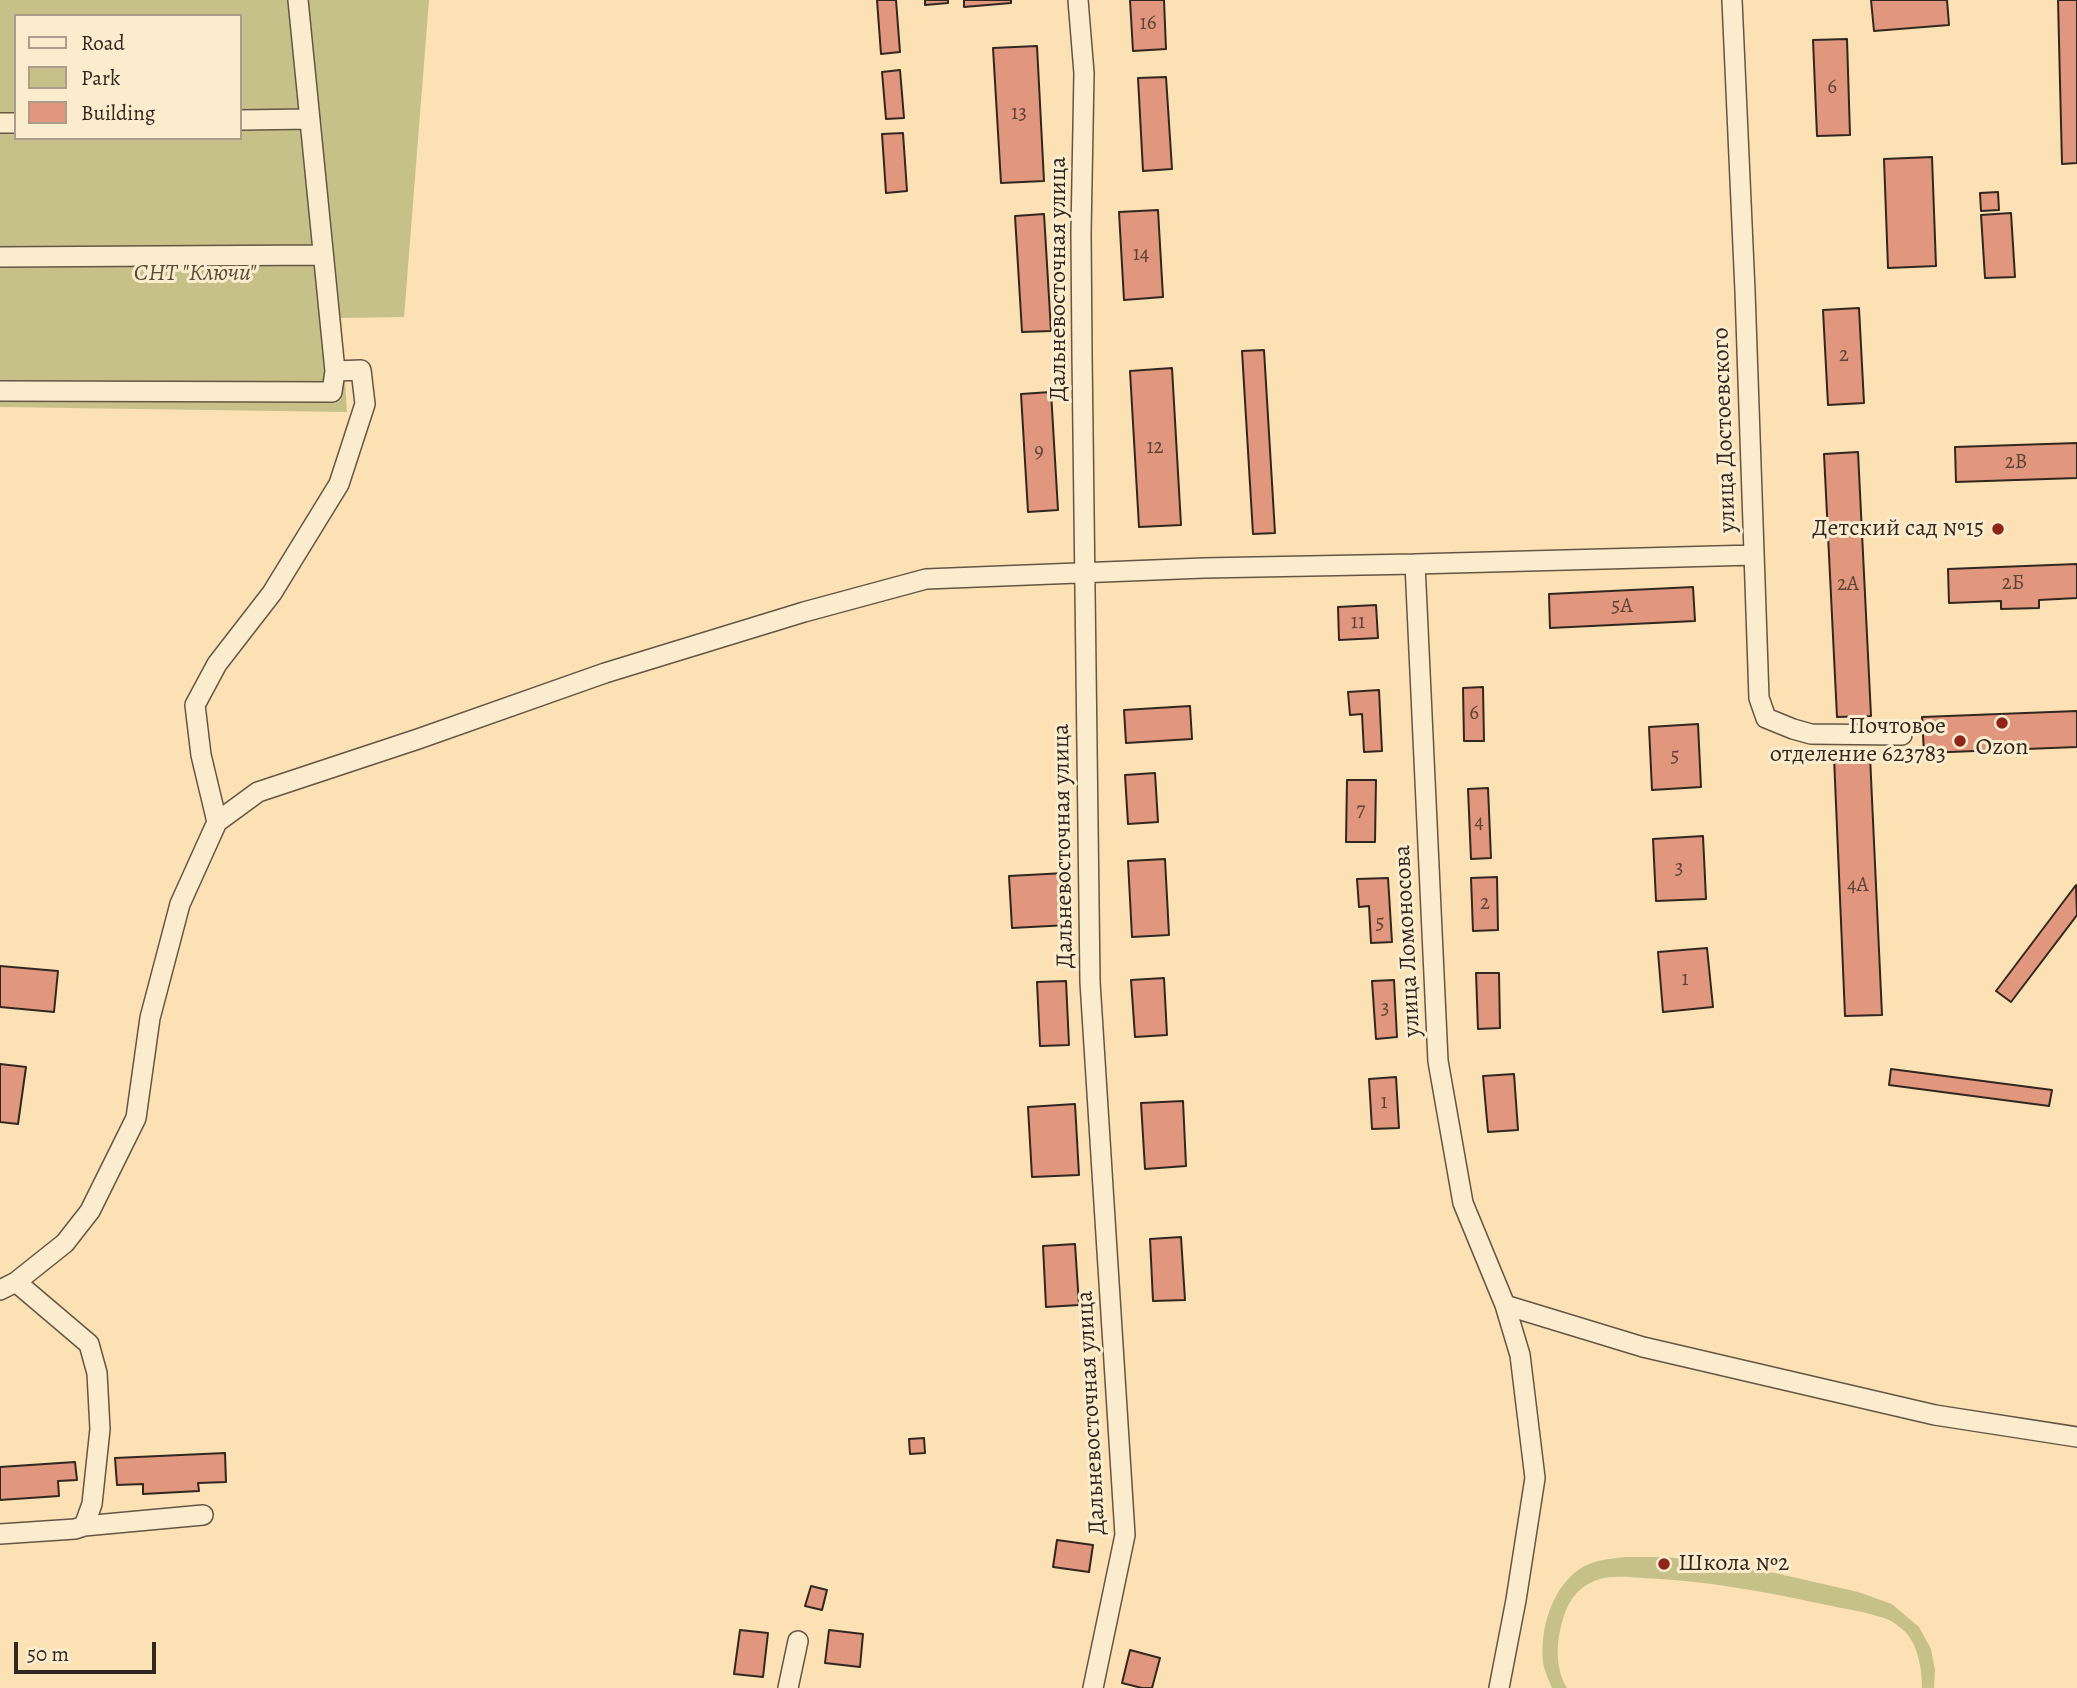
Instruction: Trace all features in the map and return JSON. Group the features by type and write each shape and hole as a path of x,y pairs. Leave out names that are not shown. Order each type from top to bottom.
{"street":[{"path":"0,391 332,393 335,371 298,0"},
{"name":"Дальневосточная улица","path":"1078,0 1084,73 1082,260 1090,982 1125,1535 1093,1688"},
{"name":"улица Достоевского","path":"1732,0 1759,698 1766,718 1811,734 1902,735"},
{"path":"242,120 310,119"},
{"path":"0,257 323,255"},
{"path":"217,822 201,755 195,705 217,664 272,593 339,484 365,404 361,370 335,371"},
{"path":"85,1526 93,1504 100,1429 97,1373 89,1344 8,1286 65,1243 90,1211 136,1118 150,1018 180,904 217,822 258,792 605,673 804,612 926,579 1217,568 1754,555"},
{"name":"улица Ломоносова","path":"1416,565 1438,1061 1463,1203 1505,1305 1520,1355 1535,1478 1499,1688"},
{"path":"1505,1305 1643,1347 1934,1415 2077,1437"},
{"path":"0,1534 203,1515"},
{"path":"788,1688 798,1641"}],"green space":[{"name":"СНТ \"Ключи\"","path":"0,0 429,0 404,317 341,318 347,412 0,407"},
{"path":"1668,1557 1775,1573 1858,1592 1892,1604 1919,1627 1931,1649 1935,1670 1934,1688 1922,1688 1920,1664 1912,1641 1902,1629 1887,1619 1735,1587 1618,1577 1605,1578 1586,1585 1571,1601 1562,1623 1558,1645 1559,1668 1567,1688 1552,1688 1544,1665 1543,1637 1554,1599 1569,1578 1583,1567 1601,1560"}],"building":[{"path":"877,0 896,0 900,52 881,54"},
{"path":"925,0 948,0 948,3 925,5"},
{"path":"964,0 1011,0 1011,3 964,7"},
{"path":"1130,0 1164,0 1166,49 1133,51"},
{"path":"1871,0 1947,0 1949,25 1874,31"},
{"path":"2058,0 2077,0 2077,163 2062,164"},
{"path":"1847,39 1850,135 1817,136 1813,40"},
{"path":"1037,46 1044,181 1001,183 993,48"},
{"path":"900,70 904,118 886,119 882,72"},
{"path":"1166,77 1172,169 1143,171 1138,78"},
{"path":"903,133 907,191 886,193 882,134"},
{"path":"1932,157 1936,266 1888,268 1884,159"},
{"path":"1998,192 1999,210 1981,211 1980,193"},
{"path":"1158,210 1163,297 1124,300 1119,212"},
{"path":"2011,213 2015,277 1985,278 1981,215"},
{"path":"1044,214 1051,331 1022,332 1015,216"},
{"path":"1859,308 1864,403 1828,405 1823,310"},
{"path":"1264,350 1275,533 1253,534 1242,351"},
{"path":"1172,368 1181,525 1139,527 1130,371"},
{"path":"1051,392 1058,510 1028,512 1021,394"},
{"path":"2077,443 2077,478 1956,482 1955,447"},
{"path":"1858,452 1871,716 1837,717 1824,454"},
{"path":"2077,564 2077,598 2039,600 2039,608 2001,609 2001,601 1949,603 1948,569"},
{"path":"1693,587 1695,621 1550,628 1549,594"},
{"path":"1376,605 1378,638 1339,640 1338,607"},
{"path":"1483,687 1484,741 1464,741 1463,688"},
{"path":"1379,690 1382,751 1364,752 1362,714 1350,715 1348,692"},
{"path":"1190,706 1192,739 1126,743 1124,710"},
{"path":"2077,711 2077,747 1924,753 1922,717"},
{"path":"1698,724 1701,787 1652,790 1649,727"},
{"path":"1870,756 1882,1015 1845,1016 1834,757"},
{"path":"1155,773 1158,822 1128,824 1125,775"},
{"path":"1347,780 1376,780 1375,842 1346,842"},
{"path":"1488,788 1491,858 1471,859 1468,789"},
{"path":"1703,836 1706,899 1656,901 1653,839"},
{"path":"1165,859 1169,935 1132,937 1128,861"},
{"path":"1065,873 1068,925 1012,928 1009,876"},
{"path":"1497,877 1498,930 1473,931 1471,878"},
{"path":"1388,878 1392,942 1371,943 1369,906 1359,907 1357,879"},
{"path":"2076,885 2077,915 2011,1002 1996,991"},
{"path":"1707,948 1713,1007 1663,1012 1658,952"},
{"path":"0,966 58,971 54,1012 0,1007"},
{"path":"1476,973 1499,973 1500,1028 1478,1029"},
{"path":"1164,978 1167,1035 1135,1037 1131,980"},
{"path":"1394,980 1397,1037 1376,1039 1372,981"},
{"path":"1066,981 1069,1045 1040,1046 1037,982"},
{"path":"0,1064 26,1067 18,1124 0,1122"},
{"path":"1891,1069 2052,1090 2049,1106 1889,1085"},
{"path":"1514,1074 1518,1130 1488,1132 1483,1076"},
{"path":"1396,1077 1399,1128 1372,1129 1369,1079"},
{"path":"1183,1101 1186,1166 1145,1169 1141,1103"},
{"path":"1075,1104 1079,1175 1032,1177 1028,1107"},
{"path":"1181,1237 1185,1300 1153,1301 1150,1239"},
{"path":"1075,1244 1079,1305 1046,1307 1043,1246"},
{"path":"924,1438 925,1453 910,1454 909,1439"},
{"path":"225,1453 226,1482 198,1483 199,1491 143,1494 143,1484 117,1485 115,1458"},
{"path":"75,1462 77,1480 58,1481 59,1496 0,1500 0,1467"},
{"path":"1057,1540 1093,1545 1089,1572 1053,1567"},
{"path":"811,1586 827,1590 822,1610 805,1606"},
{"path":"740,1630 768,1633 763,1677 734,1674"},
{"path":"829,1630 863,1634 860,1667 825,1663"},
{"path":"1130,1650 1160,1658 1152,1688 1122,1683"}],"place":[{"name":"Детский сад №15","path":"1998,529"},
{"name":"Ozon","path":"2002,723"},
{"name":"Почтовое отделение 623783","path":"1960,741"},
{"name":"Школа №2","path":"1664,1564"}]}
